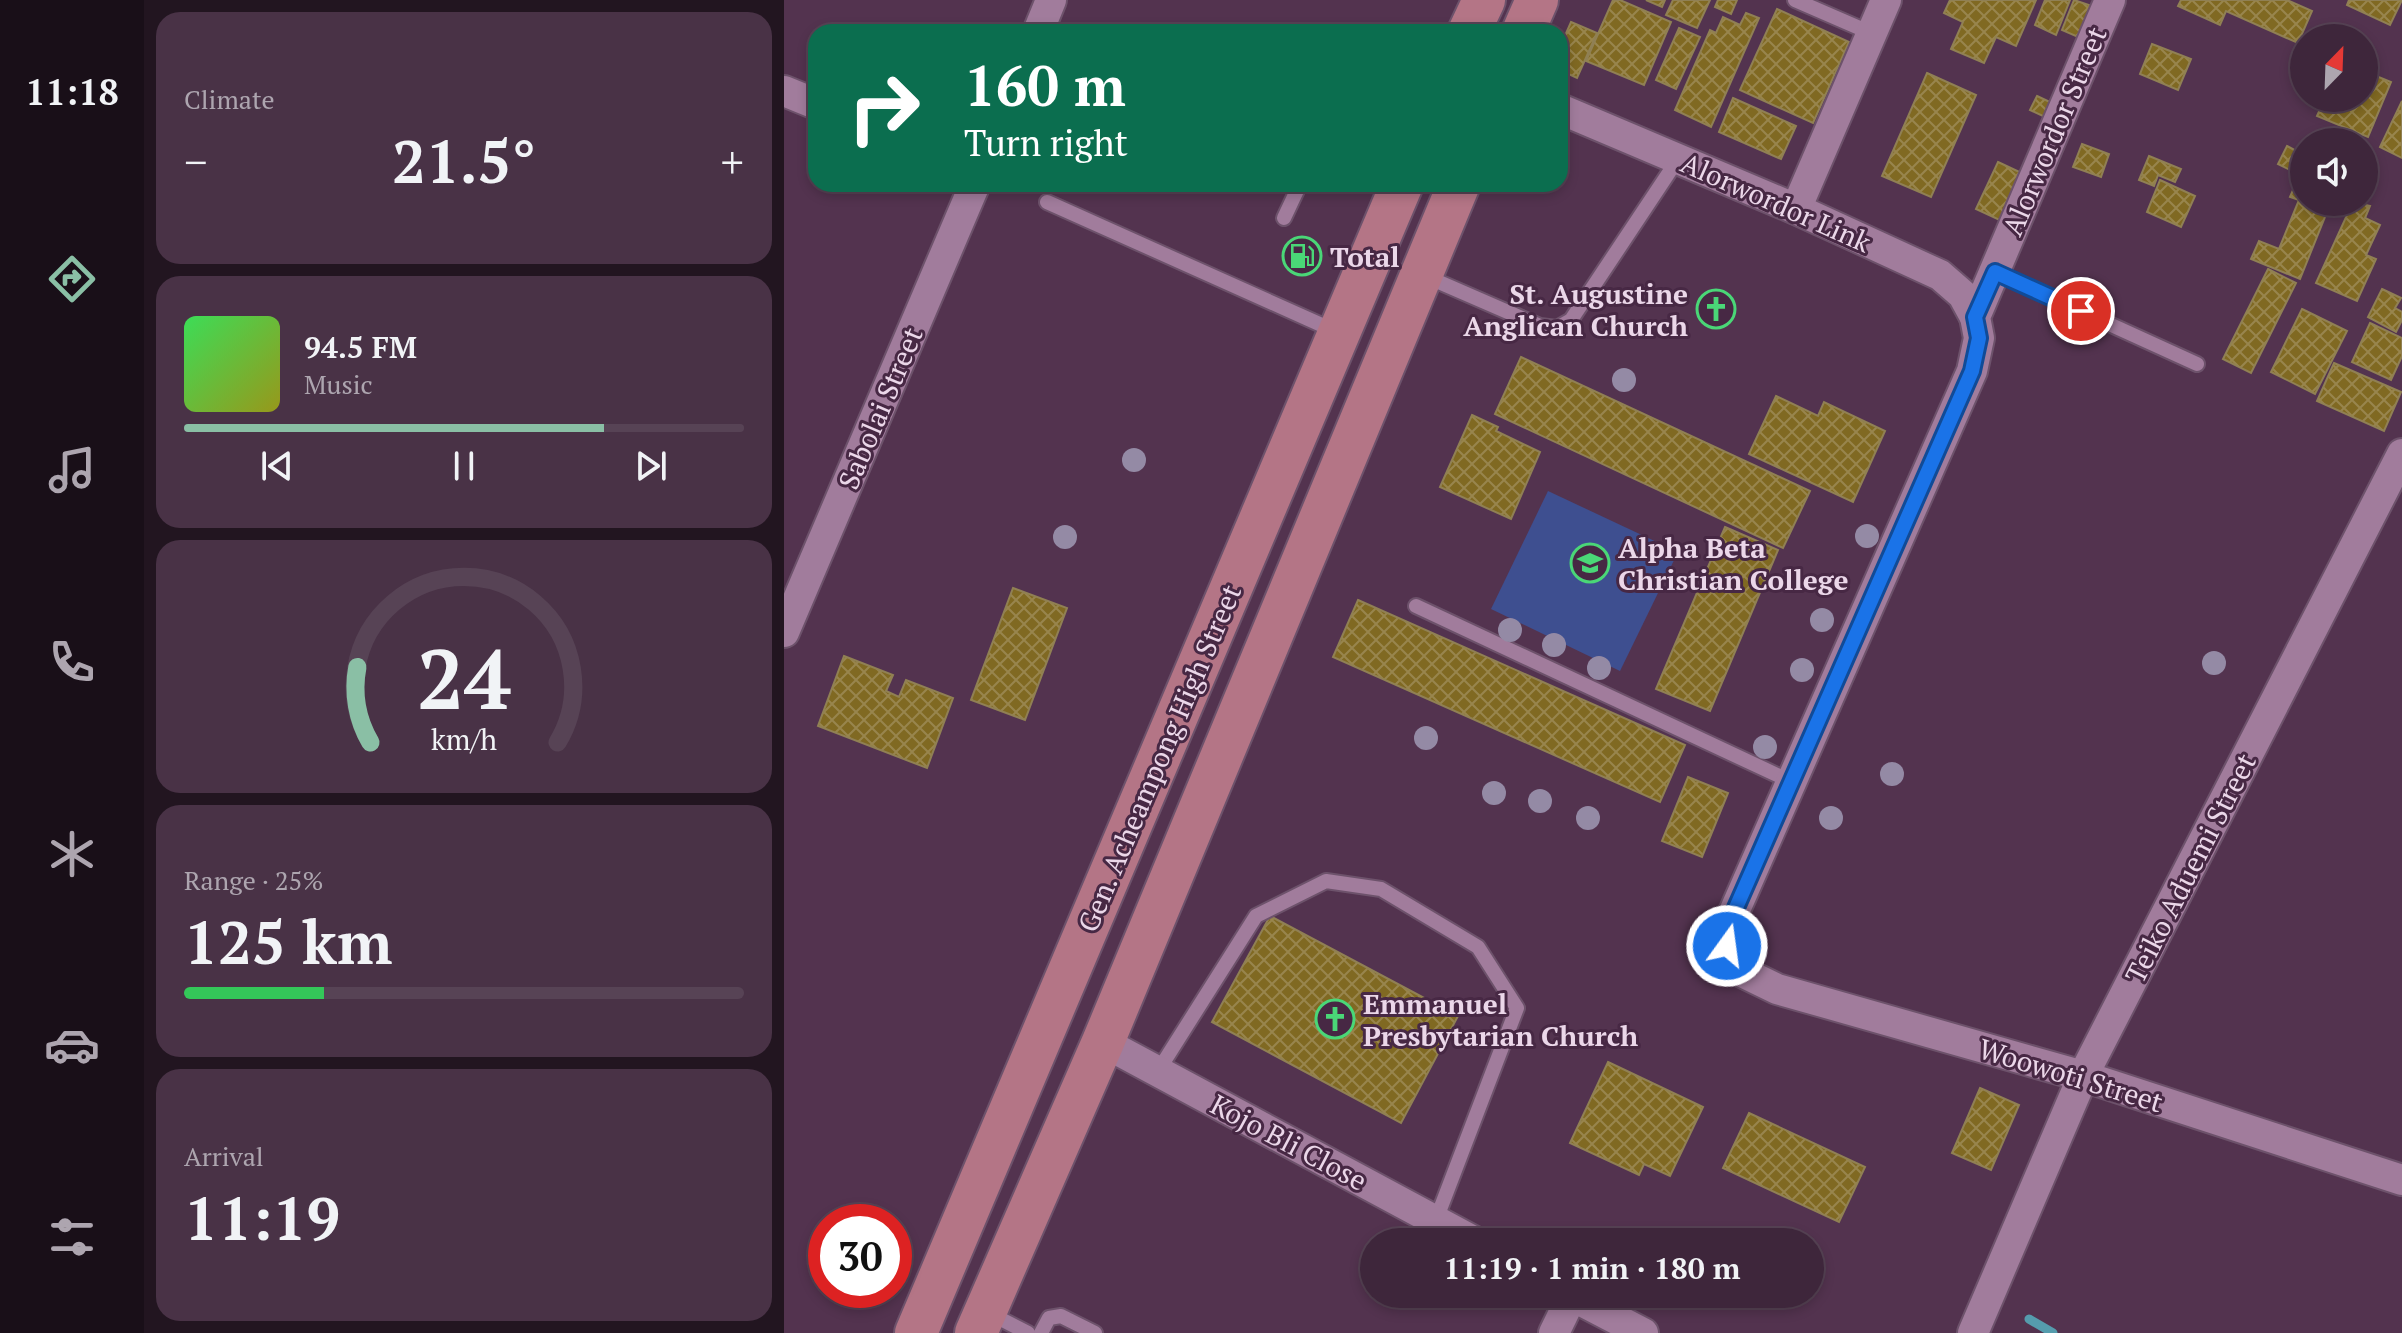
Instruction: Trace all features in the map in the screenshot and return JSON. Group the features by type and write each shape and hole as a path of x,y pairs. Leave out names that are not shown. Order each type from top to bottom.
{"main road":[{"path":"1473,24 1484,0"},
{"path":"1526,24 1537,0"},
{"name":"Gen. Acheampong High Street","path":"916,1333 1399,192"},
{"name":"Gen. Acheampong High Street","path":"980,1322 1103,1042 1456,192"}],"street":[{"path":"1041,24 1051,0"},
{"path":"1796,209 1886,0"},
{"name":"Alorwordor Street","path":"1740,971 1727,946 1731,919 1972,371 1979,338 1975,317 2110,0"},
{"path":"784,91 808,101"},
{"name":"Alorwordor Link","path":"1568,112 1796,209 1940,275 1963,295 1975,317"},
{"name":"Sabolai Street","path":"784,632 972,192"},
{"name":"Teiko Aduemi Street","path":"1982,1313 2083,1076 2402,454"},
{"name":"Woowoti Street","path":"1740,971 1777,989 2083,1076 2402,1180"},
{"name":"Kojo Bli Close","path":"1103,1042 1450,1228"},
{"path":"1554,1333 1565,1308"},
{"path":"1595,1308 1643,1333"}],"lane":[{"path":"1795,0 1871,33"},
{"path":"1421,275 1540,326 1557,328 1571,320 1678,159"},
{"path":"1284,218 1296,192"},
{"path":"1047,202 1339,333"},
{"path":"1995,272 2197,364"},
{"path":"1416,606 1792,782"},
{"path":"1158,1071 1256,916 1326,881 1381,889 1478,947 1517,1008 1436,1220"},
{"path":"1041,1333 1049,1318 1061,1316 1095,1333"},
{"path":"980,1322 1028,1333"}],"shaded area":[{"path":"1548,491 1678,552 1620,671 1491,609"}],"building":[{"path":"1613,0 1620,0 1671,22 1644,85 1586,61"},
{"path":"1646,0 1665,0 1662,7"},
{"path":"1673,0 1710,0 1697,28 1666,15"},
{"path":"1718,0 1737,0 1731,14 1715,7"},
{"path":"1950,0 2036,0 2016,46 1996,37 1984,63 1951,49 1963,22 1944,13"},
{"path":"2045,0 2070,0 2056,35 2035,25"},
{"path":"2074,0 2098,8 2085,40 2062,30"},
{"path":"2181,0 2287,0 2312,11 2306,24 2290,24 2290,39 2226,11 2220,25 2178,6"},
{"path":"2349,0 2402,0 2390,25 2347,5"},
{"path":"1777,9 1849,42 1813,123 1740,90"},
{"path":"1746,13 1759,18 1711,127 1675,110 1710,30 1716,33 1723,17 1740,25"},
{"path":"1571,22 1597,33 1577,78 1568,74 1568,29"},
{"path":"1679,28 1700,37 1676,89 1656,80"},
{"path":"2152,44 2191,59 2178,90 2140,74"},
{"path":"1927,73 1976,95 1931,197 1882,176"},
{"path":"2378,77 2391,82 2372,128 2346,128 2317,116 2319,112 2378,112"},
{"path":"2037,96 2052,103 2045,117 2030,110"},
{"path":"1733,98 1796,126 1781,159 1719,132"},
{"path":"2402,101 2402,158 2380,147"},
{"path":"2082,144 2109,154 2101,177 2073,167"},
{"path":"2287,146 2290,148 2290,170 2278,164"},
{"path":"2149,156 2181,169 2175,182 2158,175 2154,186 2139,180"},
{"path":"1998,162 2028,176 2006,223 1976,209"},
{"path":"2160,180 2195,196 2181,227 2147,212"},
{"path":"2292,216 2325,216 2300,279 2251,259 2259,241 2279,249"},
{"path":"2347,216 2366,216 2380,225 2366,255 2376,259 2357,301 2316,283"},
{"path":"2268,269 2296,283 2251,373 2223,359"},
{"path":"2382,289 2401,298 2395,308 2402,312 2396,332 2368,317"},
{"path":"2302,309 2347,331 2315,394 2271,372"},
{"path":"2370,323 2402,338 2402,356 2391,380 2352,362"},
{"path":"1521,357 1810,491 1783,548 1495,414"},
{"path":"2334,363 2401,392 2384,431 2317,401"},
{"path":"1776,396 1818,416 1824,402 1885,431 1853,502 1749,454"},
{"path":"1472,415 1498,427 1496,431 1540,452 1511,519 1440,487"},
{"path":"1725,527 1778,550 1710,711 1656,689"},
{"path":"1013,588 1067,608 1025,720 971,700"},
{"path":"1358,600 1685,745 1660,802 1333,657"},
{"path":"844,656 893,675 886,691 899,697 906,680 953,698 927,768 818,726"},
{"path":"1688,777 1728,793 1702,857 1662,841"},
{"name":"Emmanuel Presbytarian Church","path":"1270,916 1458,1016 1401,1123 1212,1022"},
{"path":"1608,1062 1703,1107 1670,1176 1644,1164 1639,1175 1570,1143"},
{"path":"1980,1088 2019,1105 1991,1170 1952,1153"},
{"path":"1749,1113 1865,1167 1839,1222 1723,1168"}],"waterway":[{"path":"2029,1319 2053,1333"}],"place":[{"name":"Total","path":"1302,256"},
{"name":"St. Augustine Anglican Church","path":"1716,309"},
{"name":"Alpha Beta Christian College","path":"1590,563"},
{"name":"Emmanuel Presbytarian Church","path":"1335,1019"}],"route":[{"path":"1727,946 1731,919 1972,371 1979,338 1975,317 1995,272 2081,311"}]}
